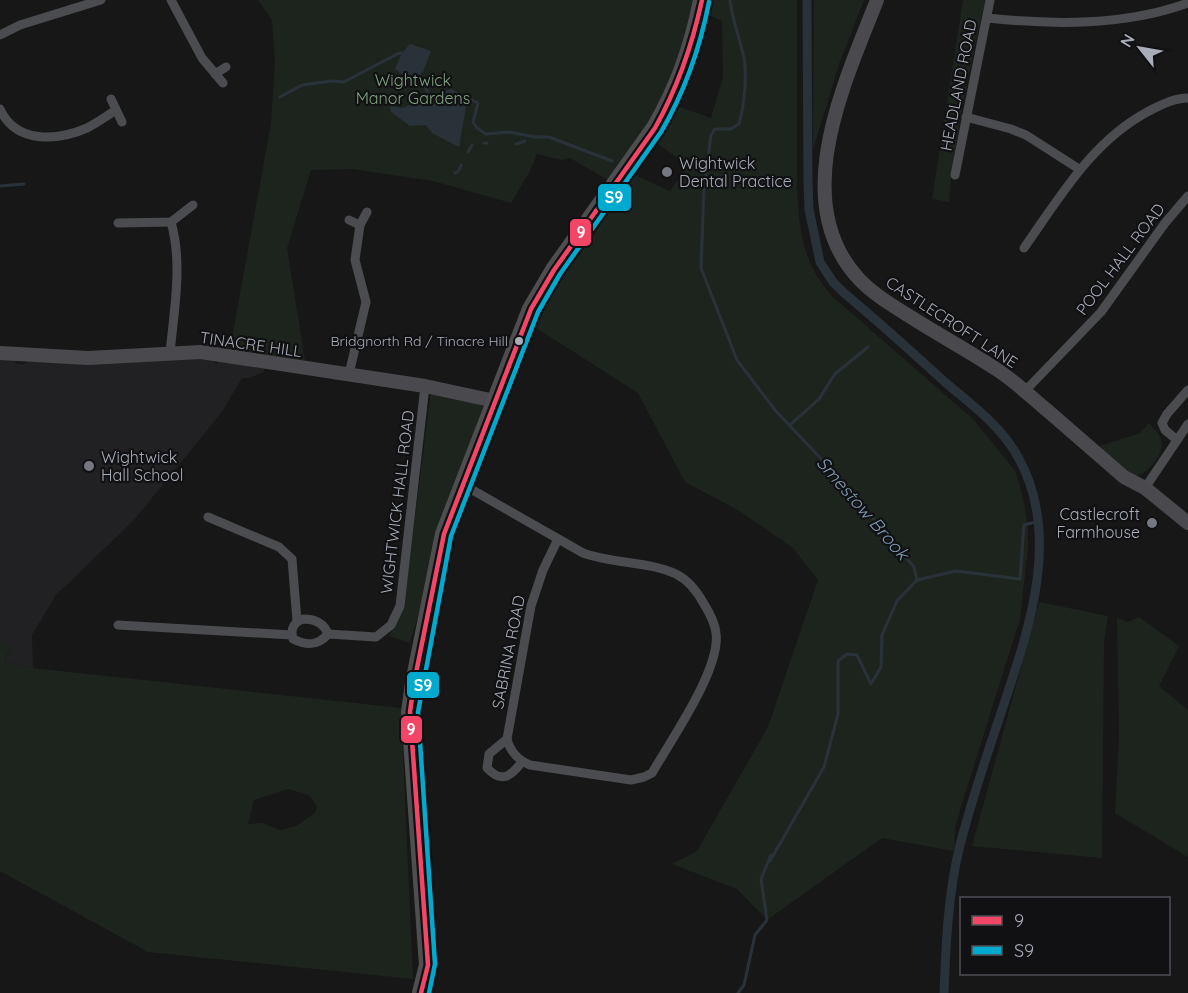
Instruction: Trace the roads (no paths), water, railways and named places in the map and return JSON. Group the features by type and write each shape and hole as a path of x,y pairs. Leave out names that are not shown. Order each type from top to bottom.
{"highway":[{"path":"421,993 428,965 410,712 444,534 525,324 554,270 655,128 672,97 690,54 702,0"}],"street":[{"path":"0,35 67,4 100,0"},
{"path":"171,0 202,58 223,83"},
{"name":"CASTLECROFT LANE","path":"877,0 835,112 828,151 825,182 826,210 839,253 859,279 873,292 951,343 998,370 1124,477 1145,488 1188,523"},
{"name":"HEADLAND ROAD","path":"955,175 990,0"},
{"path":"987,18 1027,22 1091,21 1167,11 1188,3"},
{"path":"215,74 226,67"},
{"path":"1024,248 1079,169 1112,135 1165,103 1188,98"},
{"path":"111,99 122,122"},
{"path":"0,109 11,125 27,135 38,138 59,137 88,128 116,110"},
{"path":"966,117 1026,135 1079,169"},
{"name":"POOL HALL ROAD","path":"1025,391 1101,312 1165,223 1188,196"},
{"path":"118,223 171,222 193,204"},
{"path":"349,374 366,302 355,260 360,225 367,212"},
{"path":"348,220 360,225"},
{"path":"170,353 178,259 171,222"},
{"name":"TINACRE HILL","path":"0,353 88,358 201,352 425,386 495,401"},
{"name":"WIGHTWICK HALL ROAD","path":"328,634 376,637 391,626 400,606 425,386"},
{"path":"1177,440 1164,430 1162,423 1188,390"},
{"path":"1145,488 1188,424"},
{"path":"462,484 591,556 660,568 679,575 701,598 717,633 715,656 709,675 652,772 644,777 631,780 530,765 522,762 510,748 507,739 489,754 487,768 495,776 502,777 514,772 522,762"},
{"path":"208,517 279,547 289,554 292,559 297,621"},
{"name":"SABRINA ROAD","path":"507,739 531,606 540,578 558,539"},
{"path":"310,619 319,622 326,628 328,634 317,644 307,644 293,639 293,626 297,621 310,619"},
{"path":"118,625 292,635"}],"waterway":[{"name":"Smestow Brook","path":"730,0 744,61 744,99 739,124 731,129 715,129 711,135 704,189 701,268 737,360 775,410 844,483 914,567 917,580 897,601 882,635 881,667 871,684 857,655 847,654 838,661 838,714 824,767 770,861 771,855 761,879 767,920 755,935 744,985 738,993"},
{"path":"807,0 809,209 820,262 833,282 844,293 976,408 1003,435 1018,457 1031,488 1038,521 1039,554 1036,588 1029,622 973,797 956,863 948,919 944,993"},
{"path":"280,97 302,85 331,81 344,82 402,53"},
{"path":"419,74 430,97"},
{"path":"466,97 478,103 473,122 486,134 510,132 549,137 612,161"},
{"path":"516,144 525,141"},
{"path":"468,152 472,145"},
{"path":"459,170 461,165"},
{"path":"0,186 24,184"},
{"path":"790,425 819,399 835,374 868,347"},
{"path":"917,580 956,571 1020,579 1024,525 1039,521"}],"place":[{"name":"Wightwick Dental Practice","path":"667,172"},
{"name":"Bridgnorth Rd / Tinacre Hill","path":"519,341"},
{"name":"Wightwick Hall School","path":"89,466"},
{"name":"Castlecroft Farmhouse","path":"1152,523"}],"park label":[{"name":"Wightwick Manor Gardens","path":"413,89"}]}
